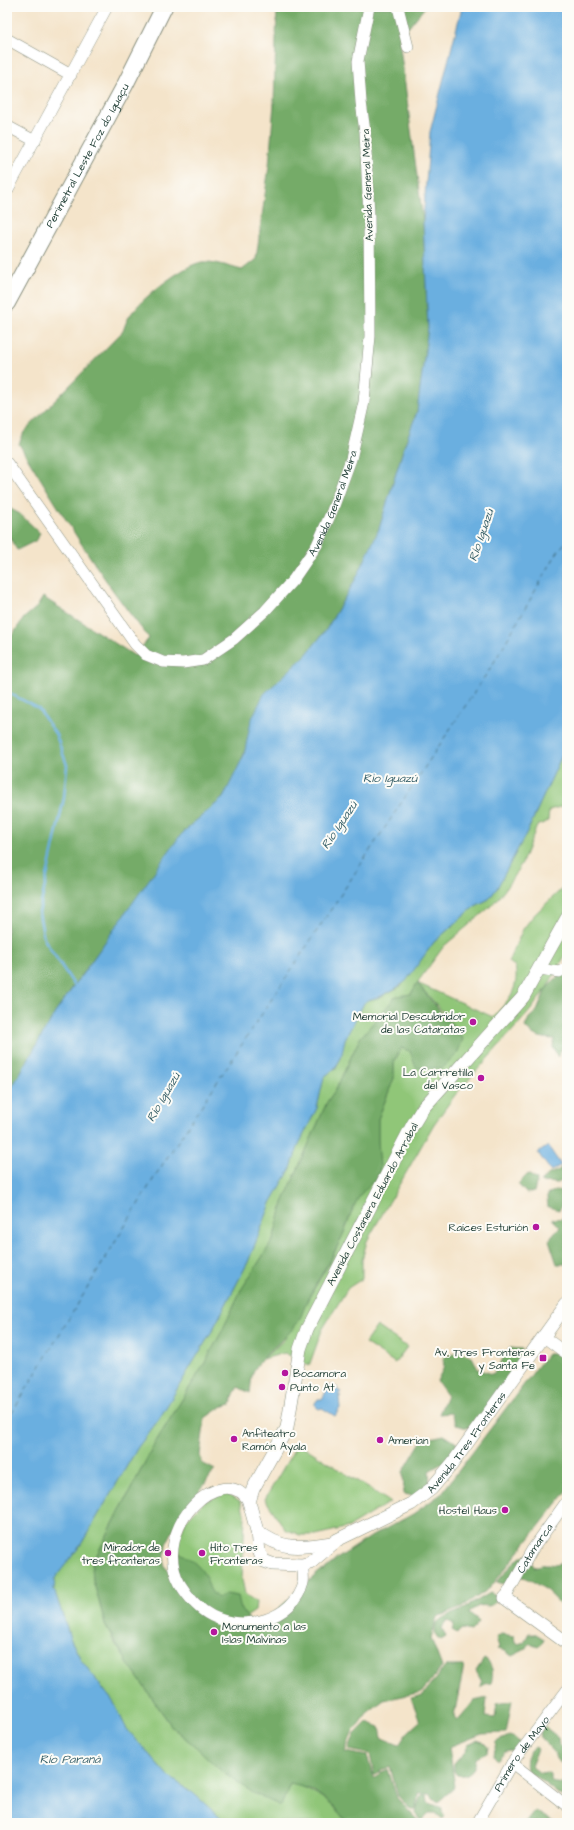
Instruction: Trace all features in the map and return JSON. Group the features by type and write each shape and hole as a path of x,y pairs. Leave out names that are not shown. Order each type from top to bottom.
{"highway":[{"name":"Perimetral Leste Foz do Iguaçu","path":"7,303 125,86 164,7"}],"main road":[{"name":"Avenida Costanera Eduardo Arrabal","path":"250,1502 253,1488 287,1428 300,1349 307,1329 402,1142 423,1108 523,997 567,918"},
{"name":"Avenida Tres Fronteras","path":"332,1543 365,1525 410,1504 431,1489 452,1464 567,1304"},
{"path":"250,1502 257,1531 259,1553 264,1561 272,1564 302,1565 310,1563 332,1543"},
{"path":"257,1531 268,1540 280,1545 291,1547 332,1543"},
{"path":"505,1598 567,1643"}],"street":[{"path":"7,192 71,75 106,7"},
{"name":"Avenida General Meira","path":"7,463 135,644 146,655 163,662 183,663 203,660 234,639 265,612 293,580 317,545 332,511 351,459 364,402 370,336 369,216 365,132 358,61 370,7"},
{"path":"398,7 408,47"},
{"path":"7,39 71,75"},
{"path":"7,126 35,141"},
{"path":"539,969 559,972 567,968"},
{"path":"544,1337 567,1354"},
{"path":"250,1502 245,1495 238,1490 231,1489 212,1492 200,1499 189,1509 182,1521 174,1541 171,1554 172,1566 189,1597 212,1616 223,1620 238,1623 259,1622 273,1617 287,1608 298,1596 303,1581 302,1565"},
{"name":"Catamarca","path":"505,1598 532,1550 567,1501"},
{"name":"Primero de Mayo","path":"479,1821 512,1763 567,1690"},
{"path":"512,1763 567,1806"}],"green space":[{"path":"277,7 425,7 399,39 423,221 428,328 417,412 404,447 379,529 358,575 326,630 306,655 247,745 236,775 223,798 191,825 82,974 55,1013 7,1096 7,637 10,638 24,618 37,607 43,597 135,656 149,638 97,568 19,444 24,432 123,331 127,320 134,310 162,284 184,269 202,262 217,263 242,270 256,259 269,166 274,103"},
{"path":"7,505 9,508 20,514 40,533 37,540 17,550 7,533"},
{"path":"567,744 567,805 549,810 548,821 537,826 522,863 504,891 490,907 444,946 417,983 411,994 360,1038 336,1089 327,1102 283,1203 273,1240 241,1290 222,1331 203,1366 155,1443 92,1564 93,1581 105,1625 114,1642 173,1728 253,1793 276,1786 289,1784 296,1785 313,1792 330,1804 343,1817 346,1823 226,1823 193,1793 168,1776 126,1728 114,1703 81,1660 70,1638 54,1589 55,1577 80,1546 138,1447 159,1419 212,1331 248,1262 271,1203 291,1168 299,1144 317,1108 324,1077 336,1068 341,1058 345,1039 365,1001 380,997 401,986 434,942 475,906 489,899 497,888 529,828"},
{"path":"567,884 567,952 546,989 530,1011 455,1095 434,1124 367,1241 362,1260 362,1279 348,1288 322,1330 309,1366 285,1353 263,1359 284,1340 331,1260 347,1226 355,1202 366,1186 378,1179 378,1119 394,1078 394,1063 401,1048 410,1051 463,1039 443,1012 417,983 493,1017 512,994 516,981 515,966 508,962 523,929 534,915"},
{"path":"567,972 567,1048 562,1048 558,1057 553,1047 554,1039 538,1036 531,1033 525,1027 529,1018 537,1011 546,989 558,976"},
{"path":"417,983 463,1039 457,1054 443,1068 416,1068 410,1051 401,1048 394,1063 394,1078 378,1119 380,1167 378,1179 364,1191 355,1205 341,1239 308,1298 298,1322 293,1329 268,1353 253,1372 250,1393 238,1387 231,1404 221,1407 205,1418 200,1455 202,1463 215,1470 179,1519 166,1544 164,1566 176,1577 179,1552 199,1567 204,1574 212,1592 218,1598 226,1594 238,1596 241,1609 253,1625 267,1619 319,1572 324,1570 338,1558 372,1536 413,1514 441,1494 547,1354 559,1354 567,1361 567,1491 490,1588 461,1608 437,1617 431,1638 442,1667 422,1692 384,1700 367,1713 352,1733 345,1752 367,1756 374,1778 388,1769 397,1798 420,1823 346,1823 344,1818 331,1805 312,1790 307,1788 290,1784 281,1806 253,1793 219,1769 173,1728 129,1665 105,1625 93,1581 92,1564 155,1443 203,1366 222,1331 241,1290 273,1240 283,1203 327,1102 336,1089 360,1038 396,996 411,994"},
{"path":"567,1160 567,1184 563,1180 558,1183 540,1182 549,1174 559,1170"},
{"path":"528,1174 537,1180 534,1192 526,1193 518,1184"},
{"path":"558,1190 565,1193 567,1201 559,1210 548,1207 547,1197 549,1193"},
{"path":"567,1218 567,1264 557,1264 549,1240 560,1227 552,1219"},
{"path":"377,1326 407,1347 395,1363 365,1343"},
{"path":"510,1348 522,1349 519,1360 483,1418 467,1428 457,1425 451,1413 439,1414 447,1395 437,1381 444,1367 443,1358 460,1351 472,1357 479,1370 493,1374"},
{"path":"444,1435 457,1443 451,1458 429,1471 430,1487 414,1496 404,1494 403,1472 422,1440"},
{"path":"298,1443 390,1502 349,1527 316,1535 300,1535 285,1529 265,1499"},
{"path":"226,1492 240,1501 245,1515 242,1579 245,1594 256,1602 255,1611 246,1617 224,1614 173,1553 186,1520 204,1502"},
{"path":"527,1554 534,1567 545,1564 560,1564 567,1557 567,1599 560,1604 531,1580 519,1576 503,1584 497,1582 515,1561"},
{"path":"490,1593 496,1596 496,1599 490,1606 479,1606 470,1611 469,1614 475,1617 479,1622 471,1631 462,1629 457,1633 452,1630 454,1624 448,1621 442,1628 446,1637 441,1640 437,1637 435,1632 436,1625 441,1619 459,1611"},
{"path":"529,1633 536,1634 544,1639 543,1642 538,1646 530,1643 526,1649 512,1656 505,1651 497,1649 499,1647 496,1638 501,1634 514,1636 515,1642 518,1644 524,1642"},
{"path":"484,1659 491,1666 492,1676 491,1683 485,1684 481,1688 482,1682 476,1671"},
{"path":"445,1666 464,1666 454,1716 457,1721 474,1701 487,1698 485,1717 495,1718 497,1704 512,1701 506,1733 482,1734 449,1747 455,1787 438,1802 429,1794 418,1794 416,1810 411,1810 398,1796 390,1766 374,1775 370,1754 348,1750 355,1734 367,1722 380,1727 382,1738 399,1745 407,1733 420,1721 411,1698 423,1695"},
{"path":"545,1727 559,1738 560,1745 567,1751 567,1763 561,1763 556,1759 554,1752 541,1738 540,1732"},
{"path":"509,1736 517,1740 521,1747 513,1756 511,1750 505,1751 497,1760 494,1755 496,1742"},
{"path":"477,1740 483,1742 488,1747 487,1753 476,1758 475,1766 471,1771 465,1775 457,1775 454,1771 454,1764 466,1751 468,1744"},
{"path":"536,1747 538,1749 531,1766 540,1773 547,1772 550,1774 550,1780 556,1783 567,1784 567,1795 561,1796 527,1770 527,1757"},
{"path":"422,1795 426,1795 427,1802 442,1808 445,1816 443,1819 435,1813 429,1813 422,1820 419,1819 416,1813 420,1797"},
{"path":"535,1811 555,1823 525,1823"}],"water":[{"name":"Rio Iguazú","path":"462,7 567,7 567,744 529,828 497,888 489,899 475,906 434,942 406,981 387,993 364,1003 345,1039 341,1058 335,1068 324,1077 317,1108 299,1144 291,1168 271,1203 248,1262 212,1331 159,1419 138,1447 80,1546 55,1578 54,1589 70,1638 81,1660 114,1703 126,1728 168,1776 193,1793 226,1823 7,1823 7,1096 55,1013 179,837 223,798 244,755 251,720 264,694 306,655 326,630 358,575 379,529 404,447 417,412 428,328 423,221 430,132"},
{"path":"548,1146 561,1165 551,1171 538,1153"},
{"path":"330,1385 335,1388 337,1387 337,1390 341,1392 338,1395 341,1396 339,1397 340,1408 335,1416 322,1408 319,1409 315,1406 315,1403 318,1399 322,1399"}],"waterway":[{"path":"7,692 38,708 56,735 67,765 64,798 39,913 44,939 76,988"}],"ferry route":[{"path":"7,1421 157,1173 493,664 557,553 567,540"}],"place":[{"name":"Memorial Descubridor de las Cataratas","path":"473,1022"},
{"name":"La Carrretilla del Vasco","path":"481,1078"},
{"name":"Raíces Esturión","path":"536,1227"},
{"name":"Av. Tres Fronteras y Santa Fe","path":"543,1358"},
{"name":"Bocamora","path":"285,1373"},
{"name":"Punto At","path":"282,1387"},
{"name":"Anfiteatro Ramón Ayala","path":"234,1439"},
{"name":"Amerian","path":"380,1440"},
{"name":"Hostel Haus","path":"505,1510"},
{"name":"Mirador de tres fronteras","path":"168,1553"},
{"name":"Hito Tres Fronteras","path":"202,1553"},
{"name":"Monumento a las Islas Malvinas","path":"214,1632"}],"water label":[{"name":"Río Iguazú","path":"481,535"},
{"name":"Río Iguazú","path":"339,825"},
{"name":"Río Iguazú","path":"163,1097"},
{"name":"Río Paraná","path":"70,1759"}]}
